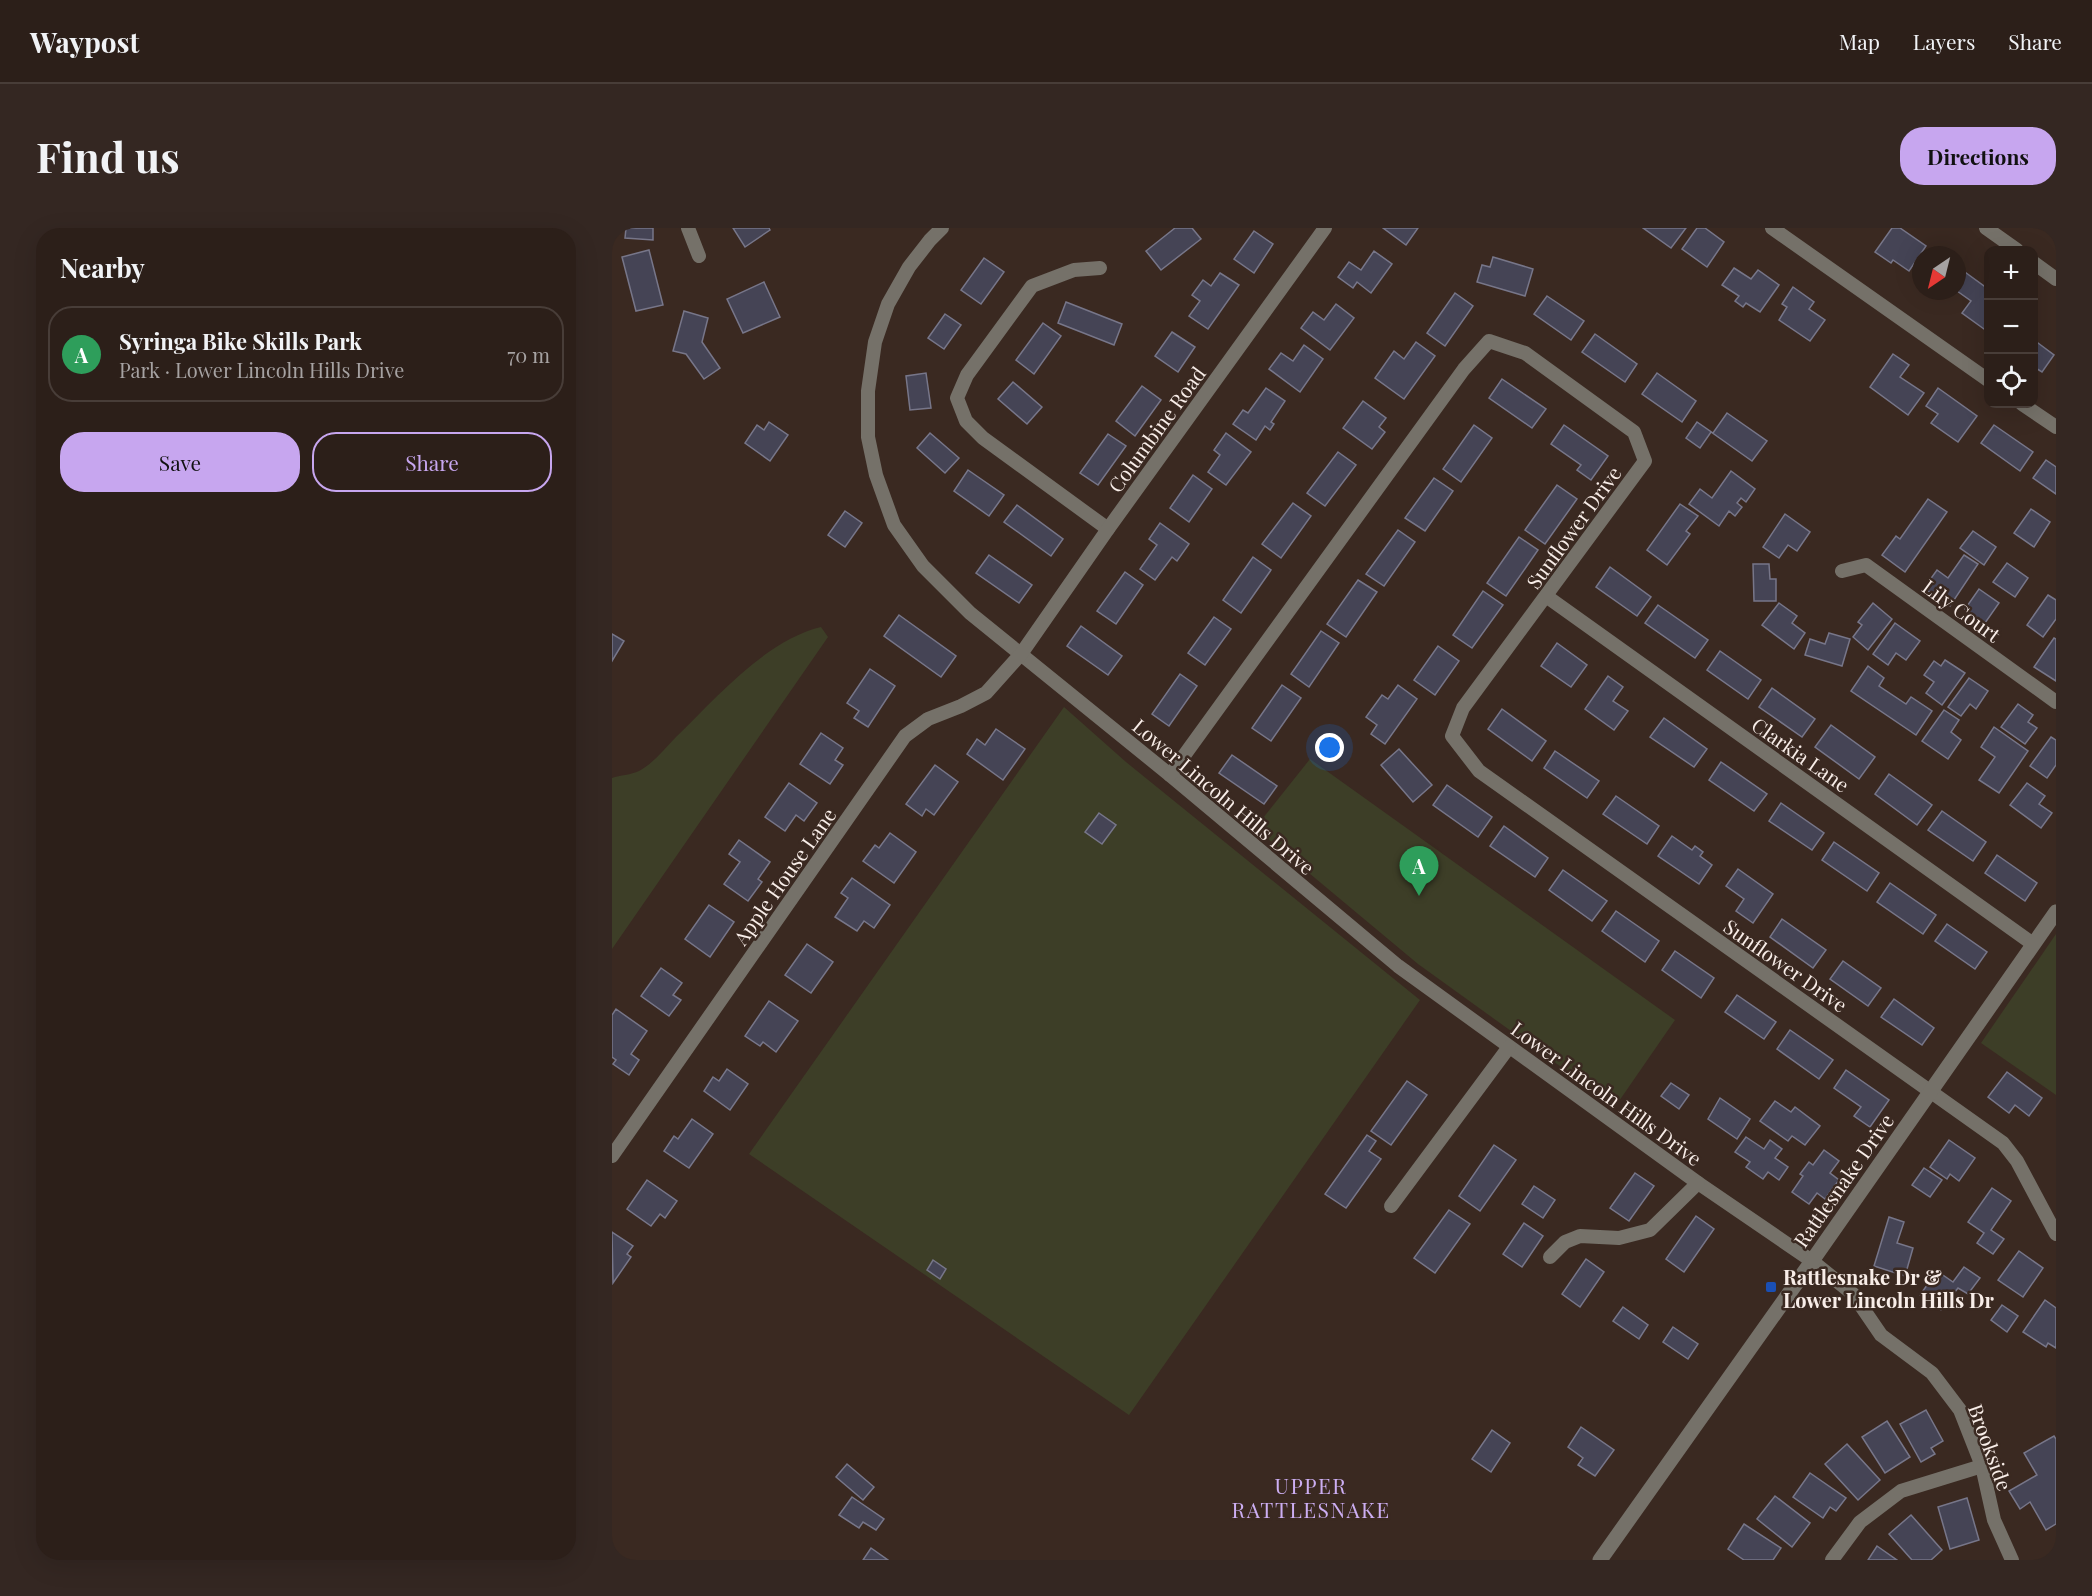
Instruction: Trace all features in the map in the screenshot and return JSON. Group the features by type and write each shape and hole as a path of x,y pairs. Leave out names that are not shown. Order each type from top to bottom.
{"street":[{"path":"688,228 699,256"},
{"name":"Lower Lincoln Hills Drive","path":"942,228 909,267 888,304 875,342 868,391 868,436 874,466 894,525 923,566 970,613 1170,775 1398,966 1698,1183 1812,1261"},
{"name":"Columbine Road","path":"1021,654 1325,228"},
{"path":"1772,228 1984,376"},
{"path":"1986,228 2011,246"},
{"path":"2038,265 2056,279"},
{"path":"1100,268 1074,270 1032,286 967,375 957,398 966,421 983,438 1108,529"},
{"name":"Sunflower Drive","path":"1170,775 1464,369 1489,340 1525,353 1634,432 1646,461 1463,708 1452,736 1479,771 1930,1092"},
{"path":"2028,408 2056,427"},
{"name":"Lily Court","path":"1842,571 1866,565 2056,702"},
{"name":"Clarkia Lane","path":"1545,596 2033,944"},
{"name":"Apple House Lane","path":"612,1156 905,736 928,719 986,693 1021,654"},
{"name":"Rattlesnake Drive","path":"1600,1560 2056,912"},
{"path":"1391,1206 1509,1047"},
{"path":"1930,1092 2003,1143 2051,1213 2056,1234"},
{"path":"1550,1257 1565,1242 1580,1236 1618,1238 1650,1230 1698,1183"},
{"name":"Brookside","path":"1812,1261 1853,1294 1881,1335 1932,1373 1960,1410 1982,1466 1994,1520 2012,1560"},
{"path":"1832,1560 1860,1522 1901,1491 1982,1466"}],"green space":[{"path":"821,627 828,637 612,949 612,778 636,772 659,756 725,688 761,657 801,634"},
{"path":"1064,707 1126,762 1420,1000 1129,1415 749,1154"},
{"path":"1310,759 1675,1020 1617,1104 1554,1062 1418,964 1255,828"},
{"path":"2056,934 2056,1095 1981,1043"}],"building":[{"path":"626,228 653,228 653,240 625,238"},
{"path":"733,228 769,228 770,230 745,247"},
{"path":"1175,228 1192,228 1201,239 1161,270 1146,251"},
{"path":"1383,228 1418,228 1406,245"},
{"path":"1643,228 1686,228 1671,248"},
{"path":"1697,228 1705,228 1724,242 1707,267 1682,249"},
{"path":"1892,228 1900,228 1926,246 1912,246 1912,267 1909,271 1875,252"},
{"path":"1254,231 1273,244 1254,273 1234,259"},
{"path":"649,250 663,305 636,311 622,257"},
{"path":"1374,251 1392,264 1371,293 1357,282 1353,288 1338,277 1349,262 1361,270"},
{"path":"1493,257 1533,269 1525,296 1477,282 1482,265 1490,267"},
{"path":"984,258 1004,272 981,304 961,290"},
{"path":"1734,268 1751,279 1758,270 1779,285 1760,312 1746,303 1743,307 1735,301 1739,296 1722,285"},
{"path":"1220,273 1239,285 1208,329 1189,316 1200,301 1192,295 1203,280 1211,286"},
{"path":"1966,273 1984,286 1984,329 1962,313 1971,301 1966,297"},
{"path":"764,282 780,317 743,333 727,299"},
{"path":"1793,287 1814,302 1809,309 1825,320 1810,341 1779,320 1787,307 1782,304"},
{"path":"1455,293 1473,306 1445,346 1427,333"},
{"path":"1547,296 1584,321 1571,340 1534,314"},
{"path":"1066,302 1122,324 1114,345 1058,323"},
{"path":"1336,304 1354,318 1330,350 1301,328 1313,312 1324,320"},
{"path":"684,311 708,318 702,342 720,368 704,379 686,354 673,351"},
{"path":"945,314 961,325 944,349 928,338"},
{"path":"1043,323 1061,336 1034,374 1016,360"},
{"path":"1172,332 1195,347 1178,372 1155,356"},
{"path":"1595,334 1637,364 1625,382 1582,352"},
{"path":"1416,342 1435,356 1404,399 1375,378 1394,351 1404,359"},
{"path":"2038,343 2054,355 2042,372 2038,370"},
{"path":"1304,345 1323,359 1300,392 1269,369 1281,353 1293,361"},
{"path":"1893,354 1909,365 1900,377 1924,393 1908,415 1870,387"},
{"path":"926,373 931,408 910,410 906,376"},
{"path":"1657,373 1696,401 1682,422 1642,394"},
{"path":"1502,379 1546,409 1532,428 1489,398"},
{"path":"1013,382 1042,407 1027,424 998,399"},
{"path":"1142,386 1161,400 1135,436 1116,421"},
{"path":"1266,388 1285,401 1271,422 1274,424 1270,430 1265,426 1256,440 1233,424 1243,410 1248,413"},
{"path":"1938,388 1977,416 1958,442 1931,423 1938,414 1926,406"},
{"path":"1363,401 1386,418 1379,427 1385,432 1372,449 1343,428"},
{"path":"1727,413 1767,441 1752,461 1711,432 1700,448 1686,438 1697,422 1713,433"},
{"path":"769,422 788,435 770,461 745,443 757,425 764,430"},
{"path":"1474,425 1492,438 1461,482 1443,469"},
{"path":"1564,425 1608,456 1591,480 1577,470 1581,465 1551,444"},
{"path":"1994,425 2033,452 2020,471 1981,443"},
{"path":"930,433 959,458 945,473 917,448"},
{"path":"1226,433 1251,452 1226,485 1208,472 1220,455 1214,450"},
{"path":"1108,434 1126,446 1098,485 1080,473"},
{"path":"1338,452 1356,465 1325,506 1307,493"},
{"path":"2046,460 2056,467 2056,494 2033,478"},
{"path":"968,470 1004,495 989,516 954,491"},
{"path":"1731,471 1755,489 1746,502 1741,498 1737,503 1742,507 1735,516 1729,511 1719,526 1689,504 1700,489 1712,498"},
{"path":"1193,475 1212,489 1189,522 1170,508"},
{"path":"1434,478 1453,491 1425,531 1405,518"},
{"path":"1557,485 1577,499 1545,544 1525,530"},
{"path":"1928,499 1947,512 1905,572 1882,555 1896,536 1900,539"},
{"path":"1293,503 1311,516 1281,558 1262,544"},
{"path":"1680,504 1698,516 1686,531 1690,534 1667,565 1647,550"},
{"path":"1017,505 1063,539 1051,556 1004,522"},
{"path":"2031,509 2050,522 2034,547 2014,533"},
{"path":"845,511 862,523 845,547 828,535"},
{"path":"1785,514 1810,532 1797,551 1788,545 1779,558 1763,547"},
{"path":"1160,523 1189,544 1177,561 1172,557 1155,580 1140,569 1157,545 1149,539"},
{"path":"1398,530 1415,542 1384,586 1366,574"},
{"path":"1973,531 1996,547 1984,565 1960,548"},
{"path":"1519,537 1538,550 1506,596 1487,583"},
{"path":"989,555 1032,585 1019,603 976,573"},
{"path":"1964,555 1978,564 1950,606 1924,588 1937,570 1948,578"},
{"path":"1253,557 1271,570 1241,613 1223,600"},
{"path":"2007,563 2028,578 2015,597 1993,582"},
{"path":"1753,564 1769,564 1770,579 1776,579 1776,601 1754,601"},
{"path":"1610,567 1651,597 1637,616 1596,587"},
{"path":"1125,572 1143,585 1116,624 1097,611"},
{"path":"1358,580 1377,592 1346,637 1327,624"},
{"path":"1979,589 1999,603 1985,623 1965,609"},
{"path":"1483,591 1503,605 1472,648 1453,635"},
{"path":"2048,595 2056,600 2056,619 2043,637 2027,625"},
{"path":"1779,603 1797,616 1792,623 1805,633 1794,649 1762,625"},
{"path":"1873,603 1892,619 1868,650 1853,637 1862,625 1858,622"},
{"path":"1658,605 1708,640 1695,658 1645,623"},
{"path":"899,615 956,656 941,677 884,636"},
{"path":"1214,617 1231,629 1205,665 1188,653"},
{"path":"1895,623 1920,641 1906,660 1896,653 1888,665 1873,654"},
{"path":"1081,626 1122,656 1108,675 1067,646"},
{"path":"1321,631 1339,643 1309,687 1291,674"},
{"path":"1829,633 1850,639 1842,666 1805,655 1810,639 1825,644"},
{"path":"612,634 624,641 612,661"},
{"path":"2054,638 2056,639 2056,681 2034,667"},
{"path":"1557,643 1587,665 1571,687 1541,666"},
{"path":"1438,646 1459,661 1435,695 1414,680"},
{"path":"1720,651 1761,680 1748,699 1707,670"},
{"path":"1945,660 1965,673 1942,705 1926,693 1934,682 1924,675 1934,661 1941,666"},
{"path":"1868,666 1884,678 1879,686 1906,704 1911,697 1932,711 1916,735 1851,691"},
{"path":"870,669 895,686 868,727 854,718 859,711 847,703"},
{"path":"1180,674 1197,686 1169,726 1152,714"},
{"path":"1608,676 1623,687 1613,701 1628,711 1614,730 1585,709"},
{"path":"1969,678 1988,691 1976,709 1970,704 1961,716 1948,707"},
{"path":"1282,685 1301,698 1271,741 1252,728"},
{"path":"1398,685 1417,699 1385,744 1371,734 1377,725 1366,717 1382,695 1388,699"},
{"path":"1772,688 1815,719 1802,737 1759,707"},
{"path":"2018,704 2033,715 2028,722 2037,728 2025,744 2001,727"},
{"path":"1502,709 1546,741 1532,761 1488,729"},
{"path":"1944,710 1959,720 1951,732 1961,740 1948,759 1922,741"},
{"path":"1664,718 1707,749 1694,767 1650,737"},
{"path":"1831,725 1875,757 1859,779 1815,747"},
{"path":"1994,727 2028,751 1999,793 1979,780 1995,757 1981,747"},
{"path":"996,729 1025,749 1003,780 967,754 977,739 985,745"},
{"path":"821,733 843,748 835,760 843,765 830,784 800,764"},
{"path":"2051,737 2056,740 2056,765 2047,778 2030,766"},
{"path":"1399,749 1432,785 1413,802 1381,765"},
{"path":"1555,751 1599,781 1587,798 1544,768"},
{"path":"1232,755 1277,786 1264,804 1219,773"},
{"path":"1721,762 1767,794 1754,811 1709,780"},
{"path":"935,765 958,782 934,815 926,809 922,816 906,804"},
{"path":"1889,774 1932,805 1917,825 1875,794"},
{"path":"789,783 817,803 804,821 796,815 785,831 765,817"},
{"path":"2027,783 2045,796 2039,804 2052,813 2041,828 2010,805"},
{"path":"1447,785 1492,817 1478,837 1433,805"},
{"path":"1616,796 1659,826 1647,844 1603,814"},
{"path":"1781,803 1824,833 1812,850 1769,821"},
{"path":"1942,811 1986,842 1973,861 1928,830"},
{"path":"1099,813 1116,825 1102,844 1085,832"},
{"path":"1504,826 1548,858 1535,877 1490,846"},
{"path":"890,833 916,852 894,883 863,861 875,845 879,848"},
{"path":"1672,836 1692,850 1695,846 1703,852 1700,856 1712,865 1699,884 1658,856"},
{"path":"739,840 770,862 758,879 762,882 748,901 724,884 740,862 729,854"},
{"path":"1834,842 1879,873 1867,891 1822,860"},
{"path":"1997,855 2037,883 2025,901 1985,873"},
{"path":"1738,869 1773,894 1753,923 1736,911 1744,899 1726,886"},
{"path":"1563,870 1607,901 1592,921 1549,890"},
{"path":"852,878 890,905 874,928 864,921 857,931 835,917 848,898 841,893"},
{"path":"1890,883 1936,915 1923,934 1877,902"},
{"path":"709,905 734,922 710,957 685,939"},
{"path":"1616,911 1659,941 1645,962 1602,931"},
{"path":"1782,919 1826,950 1813,968 1770,937"},
{"path":"1947,924 1987,952 1975,969 1935,941"},
{"path":"807,944 833,962 811,993 785,975"},
{"path":"1675,951 1714,978 1701,998 1662,970"},
{"path":"1843,961 1881,988 1868,1006 1830,979"},
{"path":"661,968 682,983 673,995 681,1000 669,1016 641,996"},
{"path":"1737,995 1776,1022 1764,1039 1725,1012"},
{"path":"1894,999 1934,1028 1922,1045 1881,1017"},
{"path":"769,1001 798,1021 776,1052 763,1042 760,1046 745,1036"},
{"path":"616,1009 647,1031 631,1054 639,1060 629,1075 613,1064 616,1060 612,1057 612,1015"},
{"path":"1790,1030 1833,1060 1819,1079 1777,1049"},
{"path":"727,1069 748,1084 730,1110 704,1091 713,1077 719,1081"},
{"path":"1846,1070 1889,1100 1870,1127 1854,1116 1861,1107 1834,1088"},
{"path":"2007,1072 2042,1098 2029,1116 2015,1105 2009,1113 1988,1097"},
{"path":"1407,1081 1427,1095 1391,1145 1371,1131"},
{"path":"1671,1083 1689,1095 1679,1109 1661,1096"},
{"path":"1720,1098 1750,1119 1737,1139 1708,1119"},
{"path":"1775,1101 1791,1112 1795,1107 1820,1126 1805,1145 1792,1136 1788,1141 1760,1121"},
{"path":"692,1119 713,1134 689,1168 664,1151 674,1136 678,1139"},
{"path":"1367,1135 1376,1141 1369,1151 1381,1159 1346,1208 1325,1194"},
{"path":"1746,1137 1764,1149 1770,1140 1782,1149 1775,1158 1788,1167 1779,1180 1768,1172 1763,1179 1746,1167 1750,1162 1735,1152"},
{"path":"1949,1140 1975,1158 1959,1181 1950,1174 1947,1179 1930,1167"},
{"path":"1494,1145 1516,1160 1480,1211 1459,1196"},
{"path":"1824,1150 1839,1161 1830,1173 1839,1180 1825,1199 1817,1193 1809,1204 1792,1192 1803,1176 1800,1174 1809,1162 1813,1165"},
{"path":"1924,1168 1942,1180 1930,1197 1912,1185"},
{"path":"1635,1173 1654,1186 1629,1221 1610,1208"},
{"path":"647,1180 677,1201 665,1218 660,1214 651,1226 627,1209"},
{"path":"1534,1186 1555,1200 1543,1218 1522,1204"},
{"path":"1992,1188 2011,1201 1991,1230 2004,1239 1993,1254 1977,1243 1984,1233 1968,1222"},
{"path":"1449,1210 1470,1224 1435,1273 1414,1258"},
{"path":"1696,1216 1714,1229 1684,1272 1666,1259"},
{"path":"1889,1217 1904,1222 1897,1243 1913,1248 1905,1276 1874,1266"},
{"path":"1524,1223 1543,1236 1522,1267 1503,1254"},
{"path":"612,1232 633,1246 627,1254 631,1257 613,1283"},
{"path":"2019,1251 2043,1268 2023,1297 1998,1280"},
{"path":"1586,1259 1604,1272 1580,1307 1562,1294"},
{"path":"933,1260 946,1269 940,1279 927,1270"},
{"path":"1964,1267 1980,1278 1968,1294 1958,1288 1941,1310 1920,1295 1937,1271 1953,1282"},
{"path":"2045,1300 2056,1308 2056,1348 2048,1343 2046,1347 2023,1332"},
{"path":"2002,1305 2018,1316 2007,1332 1991,1320"},
{"path":"1623,1307 1648,1325 1639,1339 1613,1321"},
{"path":"1673,1327 1698,1344 1688,1359 1663,1342"},
{"path":"1926,1410 1943,1441 1931,1448 1935,1454 1921,1462 1900,1424"},
{"path":"1887,1421 1910,1457 1885,1473 1862,1437"},
{"path":"1581,1427 1614,1450 1595,1476 1578,1465 1583,1458 1568,1447"},
{"path":"1492,1430 1510,1443 1491,1472 1472,1459"},
{"path":"2054,1436 2056,1439 2056,1524 2046,1530 2030,1502 2020,1509 2009,1491 2037,1475 2024,1453"},
{"path":"1847,1444 1880,1480 1858,1500 1825,1464"},
{"path":"847,1464 874,1487 863,1500 836,1477"},
{"path":"1810,1473 1846,1498 1836,1511 1830,1507 1823,1518 1793,1497"},
{"path":"1775,1496 1810,1523 1792,1547 1757,1519"},
{"path":"852,1497 884,1519 876,1530 863,1522 859,1528 839,1515"},
{"path":"1967,1498 1979,1540 1950,1549 1938,1507"},
{"path":"1911,1515 1942,1550 1931,1560 1912,1560 1889,1534"},
{"path":"1744,1524 1781,1548 1773,1560 1744,1560 1728,1549"},
{"path":"1877,1546 1897,1560 1868,1560"},
{"path":"871,1548 888,1560 863,1560"}],"place":[{"name":"Syringa Bike Skills Park","path":"1419,896"},
{"name":"Rattlesnake Dr & Lower Lincoln Hills Dr","path":"1771,1287"}],"district":[{"name":"UPPER RATTLESNAKE","path":"1311,1497"}]}
